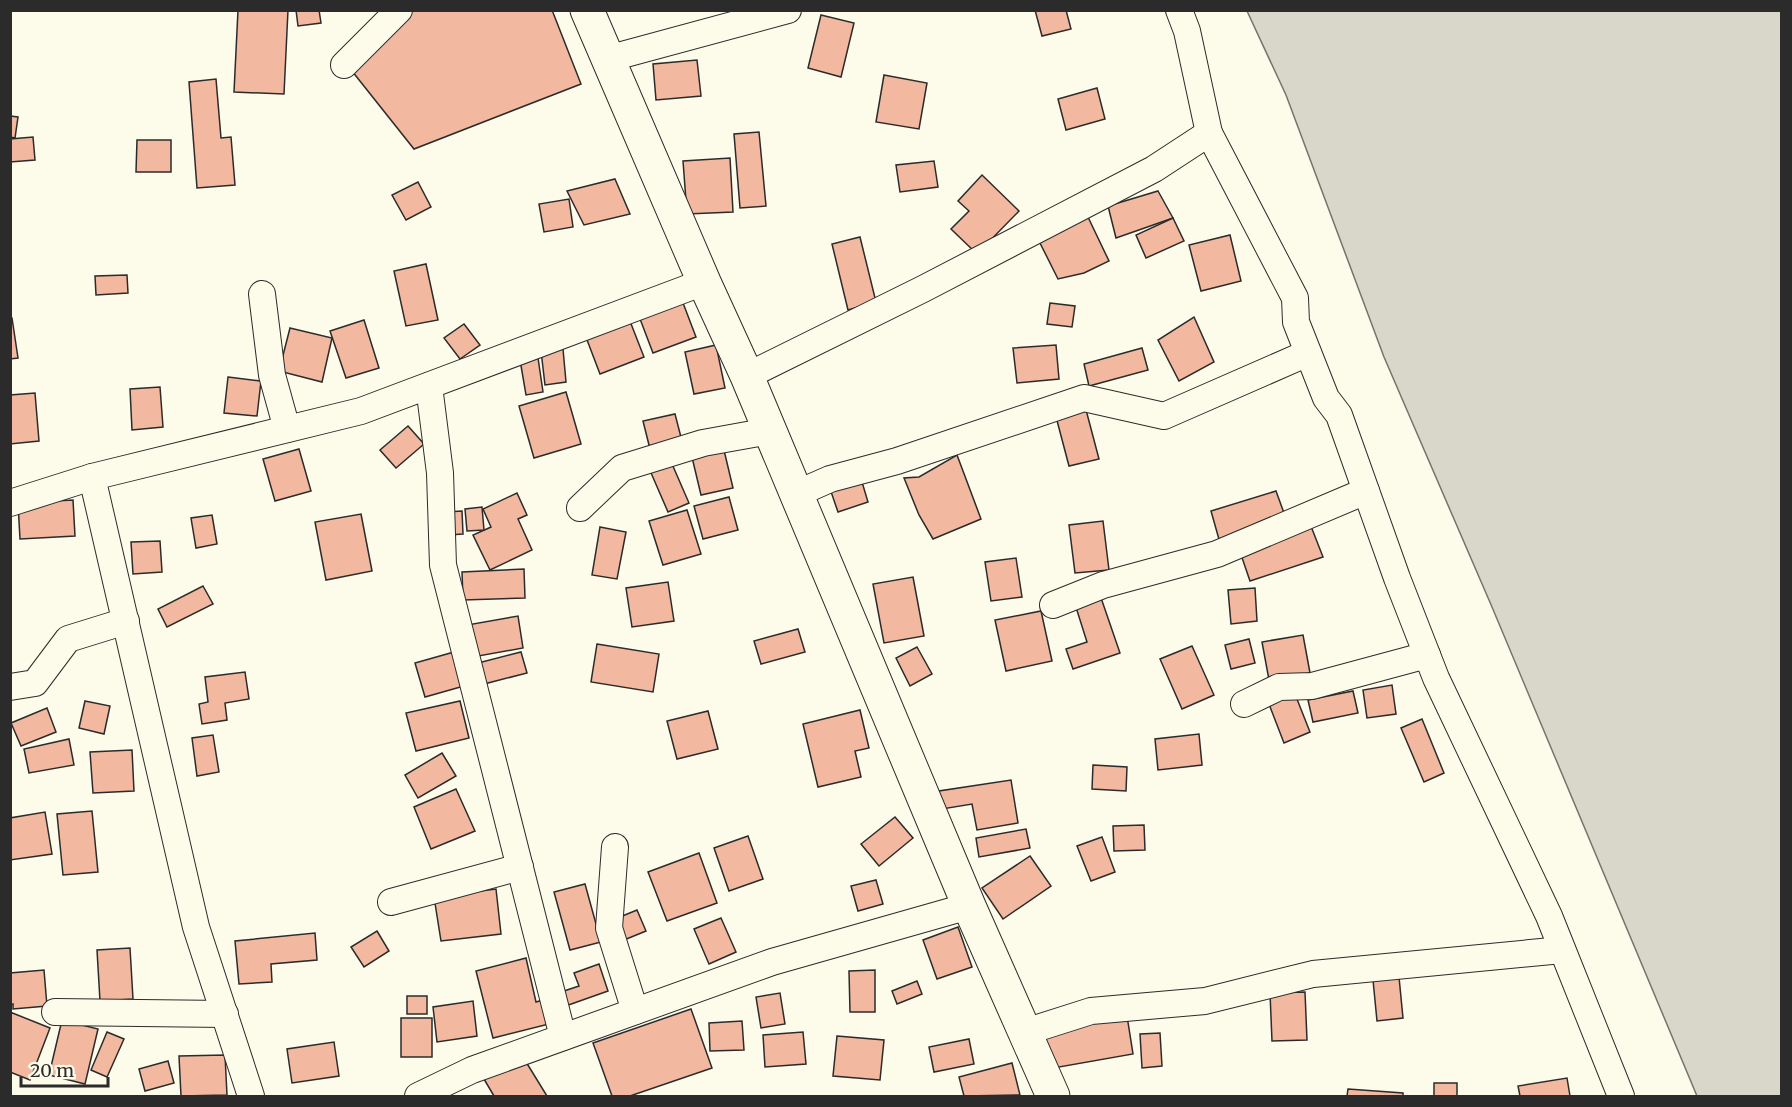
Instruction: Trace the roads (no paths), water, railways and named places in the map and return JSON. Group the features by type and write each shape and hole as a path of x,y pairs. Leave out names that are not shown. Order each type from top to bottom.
{"main road":[{"path":"587,10 747,376 969,906 1053,1096"}],"street":[{"path":"344,65 399,10"},
{"path":"607,60 788,10"},
{"path":"1179,10 1190,40 1201,103 1209,133 1295,298 1296,322 1326,398 1339,415 1427,656 1549,916 1621,1096"},
{"path":"747,376 923,289 1154,169 1209,133"},
{"path":"10,503 92,477 361,411 704,282"},
{"path":"262,294 272,375 287,429"},
{"path":"796,494 830,479 897,461 1084,398 1164,416 1308,353"},
{"path":"429,386 440,473 443,565 563,1037"},
{"path":"580,508 622,468 703,443 770,431"},
{"path":"92,477 196,927 251,1096"},
{"path":"1053,606 1103,585 1217,554 1366,491"},
{"path":"10,687 35,683 68,639 126,621"},
{"path":"1244,704 1279,687 1312,686 1427,656"},
{"path":"615,847 609,928 635,1011"},
{"path":"391,902 520,867"},
{"path":"418,1096 472,1070 772,962 969,906"},
{"path":"1025,1032 1091,1011 1204,1001 1313,974 1562,950"},
{"path":"55,1012 225,1014"}]}
